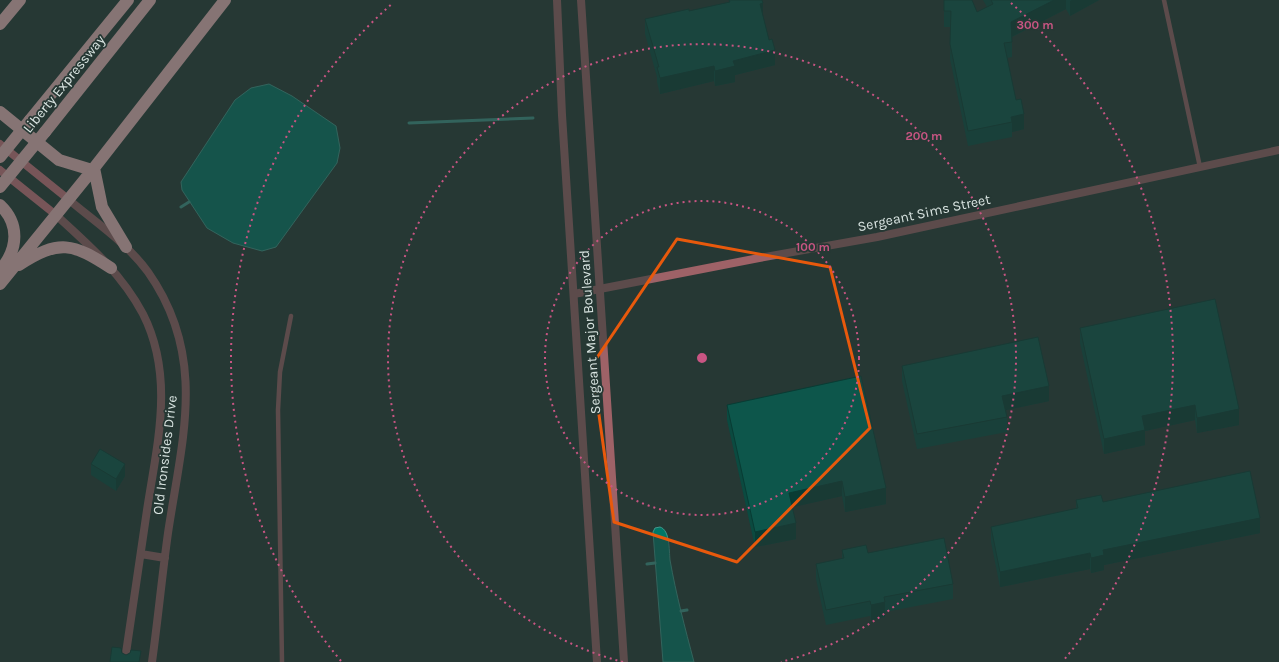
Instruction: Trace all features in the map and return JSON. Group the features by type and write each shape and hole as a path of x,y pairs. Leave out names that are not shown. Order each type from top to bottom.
{"highway":[{"path":"0,24 20,0"},
{"name":"Liberty Expressway","path":"0,157 128,0"},
{"name":"Liberty Expressway","path":"0,187 150,0"},
{"path":"6,271 56,215 225,0"},
{"path":"0,112 59,160 93,169"},
{"path":"93,169 102,207 126,247"},
{"path":"0,205 10,218 14,238 13,253 0,284"},
{"path":"6,271 40,253 67,247 86,252 111,268"}],"main road":[{"path":"0,144 68,199"},
{"path":"0,170 56,215"}],"street":[{"name":"Sergeant Major Boulevard","path":"557,0 562,115 597,662"},
{"name":"Sergeant Major Boulevard","path":"581,0 624,662"},
{"name":"Sergeant Sims Street","path":"574,294 877,237 1279,150"},
{"name":"Old Ironsides Drive","path":"68,199 126,247 148,272 170,311 178,334 186,372 186,417 165,558 152,662"},
{"name":"Old Ironsides Drive","path":"56,215 98,252 125,284 143,314 154,343 161,374 161,415 126,653"},
{"path":"141,554 165,558"}],"lane":[{"path":"1164,0 1200,167"},
{"path":"282,662 278,410 280,372 291,316"}],"highlighted area":[{"path":"677,239 830,267 870,428 737,562 614,522 592,365"}],"shaded area":[{"path":"269,84 292,96 336,126 340,148 337,163 276,247 262,251 233,243 207,228 182,190 181,182 235,100 251,88"},
{"path":"660,527 666,532 675,586 694,662 663,662 653,532 655,528"}],"building":[{"path":"729,0 762,0 763,3 760,4 769,40 772,39 775,50 733,61 735,66 715,71 714,66 660,78 657,67 659,67 645,19 730,2"},
{"path":"944,0 972,0 977,12 993,4 991,0 1054,0 1011,22 1012,42 1004,43 1016,100 1021,99 1024,114 1011,117 1012,122 968,131 950,44 951,11 944,11"},
{"path":"1215,299 1239,409 1197,418 1195,405 1142,416 1145,430 1104,439 1080,328"},
{"path":"1038,337 1049,386 1002,396 1007,417 917,434 902,366"},
{"path":"861,376 886,488 845,497 842,481 789,493 796,523 755,532 727,405"},
{"path":"100,449 125,464 116,479 91,464"},
{"path":"1250,471 1260,518 1103,550 1104,555 1091,558 1090,553 1000,572 991,527 1078,508 1076,500 1101,495 1103,502"},
{"path":"944,538 953,584 884,597 885,602 871,605 870,601 826,610 816,564 844,558 842,550 866,545 868,553"},
{"path":"112,647 121,648 122,653 126,655 130,653 131,650 141,651 139,662 110,662"}],"waterway":[{"path":"409,123 533,118"},
{"path":"181,207 189,202"},
{"path":"647,564 655,563"},
{"path":"681,611 687,610"}]}
